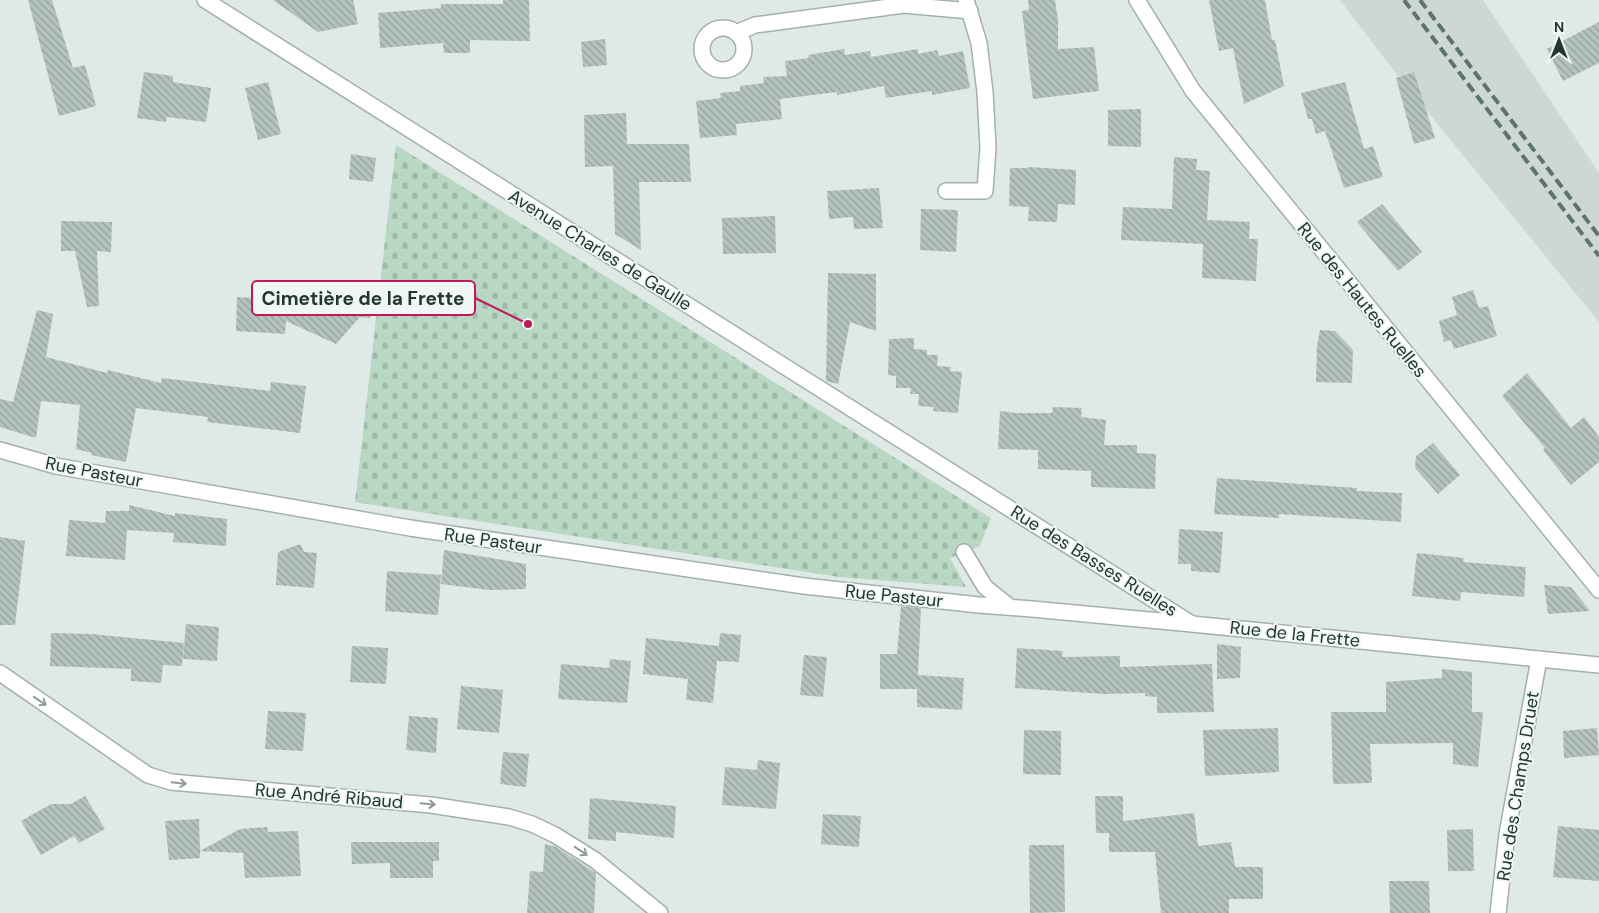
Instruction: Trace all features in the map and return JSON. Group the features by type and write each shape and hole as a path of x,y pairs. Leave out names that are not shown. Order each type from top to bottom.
{"street":[{"name":"Avenue Charles de Gaulle","path":"205,0 996,499"},
{"name":"Rue des Hautes Ruelles","path":"1137,0 1193,91 1599,590"},
{"path":"736,33 755,25 904,5 968,6 979,43 985,92 988,147 985,192 946,190"},
{"name":"Rue Pasteur","path":"0,450 56,466 410,528 804,586 991,605"},
{"name":"Rue des Basses Ruelles","path":"996,499 1192,624"},
{"path":"964,552 985,587 1010,607"},
{"name":"Rue de la Frette","path":"991,605 1599,665"},
{"name":"Rue des Champs Druet","path":"1498,913 1507,834 1539,659"},
{"name":"Rue André Ribaud","path":"0,673 148,775 171,782 432,805 509,817 532,824 556,835 595,860 660,913"}],"shaded area":[{"path":"1340,0 1483,0 1599,173 1599,322 1387,62"}],"green space":[{"path":"396,145 991,518 980,546 950,558 966,587 839,577 355,502"}],"building":[{"path":"28,0 52,0 73,68 85,65 96,106 59,116"},
{"path":"273,0 353,0 358,24 318,32"},
{"path":"503,0 529,0 530,41 470,40 470,53 444,53 443,43 380,48 378,13 441,8 441,4 503,4"},
{"path":"1028,0 1055,0 1058,20 1058,49 1094,47 1099,91 1033,99 1022,11 1029,10"},
{"path":"1209,0 1265,0 1272,40 1275,40 1284,86 1244,104 1233,48 1219,51"},
{"path":"1599,22 1599,63 1563,81 1547,49"},
{"path":"605,39 607,65 583,67 581,42"},
{"path":"844,49 845,55 870,51 871,57 918,49 918,54 937,50 939,56 963,51 970,88 932,95 932,91 886,98 884,86 837,95 837,92 780,99 782,119 736,124 737,135 700,138 696,101 721,98 720,93 740,91 740,86 764,83 763,77 787,76 785,61 809,58 808,55"},
{"path":"144,72 173,76 173,82 211,88 206,122 167,117 166,122 137,118"},
{"path":"1414,72 1435,138 1414,144 1396,78"},
{"path":"268,82 281,134 258,140 245,88"},
{"path":"1345,82 1364,149 1373,146 1383,177 1344,188 1325,131 1316,134 1312,119 1308,119 1301,93"},
{"path":"1141,109 1141,147 1108,146 1108,110"},
{"path":"626,113 627,144 689,144 691,182 639,182 641,250 615,234 613,166 585,167 584,115"},
{"path":"351,154 376,158 373,182 349,179"},
{"path":"1174,157 1197,159 1196,170 1210,171 1207,220 1250,222 1249,239 1258,239 1256,281 1202,278 1203,244 1121,240 1123,207 1172,209"},
{"path":"1029,167 1076,170 1075,205 1058,204 1057,222 1028,221 1029,207 1009,206 1010,168"},
{"path":"879,188 883,228 854,229 853,217 829,219 827,191"},
{"path":"1382,204 1422,252 1398,271 1357,222"},
{"path":"921,209 958,210 956,252 920,250"},
{"path":"775,216 776,253 723,254 722,218"},
{"path":"61,221 112,222 111,252 97,251 99,306 87,307 75,251 61,251"},
{"path":"828,273 876,274 876,331 850,322 838,384 826,381"},
{"path":"351,281 373,283 370,318 360,317 336,344 286,321 285,334 236,331 237,297 301,300 302,289 343,291"},
{"path":"1473,290 1479,308 1488,306 1497,336 1454,349 1451,340 1444,342 1439,321 1457,315 1452,297"},
{"path":"37,310 53,314 46,357 107,373 108,370 161,383 162,378 270,391 271,382 306,386 300,433 207,422 208,417 136,408 126,462 91,455 92,453 76,449 80,405 41,401 36,438 0,427 0,399 13,402"},
{"path":"1320,330 1335,331 1353,350 1352,383 1316,382 1317,345"},
{"path":"914,338 914,349 927,350 927,355 938,355 937,366 951,367 950,371 962,372 958,413 933,411 934,407 918,406 919,394 910,394 911,388 896,388 896,376 888,375 889,339"},
{"path":"1527,373 1571,428 1584,417 1599,437 1599,462 1571,485 1543,450 1545,448 1502,396"},
{"path":"1053,407 1082,408 1081,417 1106,420 1104,445 1137,445 1137,453 1156,454 1155,489 1091,487 1091,471 1038,469 1038,450 998,449 1000,411 1052,413"},
{"path":"1433,443 1460,475 1438,494 1415,468 1416,456"},
{"path":"1217,478 1357,488 1357,491 1402,493 1401,522 1279,514 1279,518 1214,514"},
{"path":"129,505 175,516 175,513 227,519 226,546 173,542 174,533 127,530 125,560 66,556 69,520 105,523 106,511 129,511"},
{"path":"1179,529 1223,532 1220,573 1191,571 1191,564 1178,564"},
{"path":"0,537 25,541 15,625 0,625"},
{"path":"300,544 304,552 317,553 314,588 276,585 278,552"},
{"path":"444,550 526,564 526,589 490,590 441,584"},
{"path":"1417,553 1464,558 1463,562 1526,567 1524,597 1461,592 1460,601 1412,596"},
{"path":"387,571 441,575 438,615 385,611"},
{"path":"1544,585 1571,587 1590,611 1548,614"},
{"path":"901,606 921,608 918,675 964,678 962,710 917,707 917,689 880,689 880,654 897,654"},
{"path":"186,624 219,627 217,661 183,659"},
{"path":"51,633 91,634 184,643 182,666 163,665 161,683 131,681 131,669 50,666"},
{"path":"720,633 741,635 739,662 717,661 713,703 686,700 688,679 643,674 646,638 719,646"},
{"path":"1217,644 1241,647 1240,678 1217,679"},
{"path":"352,646 388,648 386,684 350,682"},
{"path":"1017,648 1063,651 1062,657 1120,656 1120,667 1212,664 1214,712 1157,713 1157,697 1145,696 1145,693 1104,694 1015,688"},
{"path":"804,655 827,657 823,697 800,695"},
{"path":"610,659 631,661 627,703 558,699 561,664 609,668"},
{"path":"1442,669 1472,672 1472,712 1483,712 1478,767 1453,764 1453,743 1370,744 1372,783 1333,784 1331,712 1386,712 1386,682 1442,678"},
{"path":"461,686 503,690 499,733 457,729"},
{"path":"268,711 306,713 303,751 265,749"},
{"path":"409,716 438,718 436,753 406,750"},
{"path":"1278,728 1279,772 1205,776 1203,730"},
{"path":"1597,728 1599,755 1564,758 1563,731"},
{"path":"1024,730 1061,731 1061,775 1023,774"},
{"path":"503,752 529,754 526,787 500,784"},
{"path":"758,760 780,763 776,809 722,805 725,767 757,770"},
{"path":"85,796 105,829 79,843 74,836 41,855 21,821 51,804 71,804"},
{"path":"1095,796 1123,796 1123,821 1194,813 1198,846 1231,842 1235,867 1263,867 1263,899 1229,899 1229,913 1161,913 1155,852 1109,852 1109,833 1096,833"},
{"path":"590,798 676,806 674,838 616,832 616,841 588,839"},
{"path":"823,814 861,816 859,847 821,844"},
{"path":"199,819 200,858 169,860 165,821"},
{"path":"1558,826 1599,830 1599,881 1553,877"},
{"path":"267,827 268,832 298,831 301,876 245,878 243,853 200,851 240,829"},
{"path":"1473,829 1474,871 1448,871 1447,830"},
{"path":"351,842 439,842 439,861 433,861 433,878 390,878 390,863 352,864"},
{"path":"545,844 556,847 596,873 594,913 527,913 530,871 543,872"},
{"path":"1029,845 1064,845 1065,912 1030,913"},
{"path":"1389,881 1429,881 1430,913 1390,913"}],"railway":[{"path":"1404,0 1599,256"},
{"path":"1420,0 1599,236"}],"place":[{"name":"Cimetière de la Frette","path":"528,324"}]}
